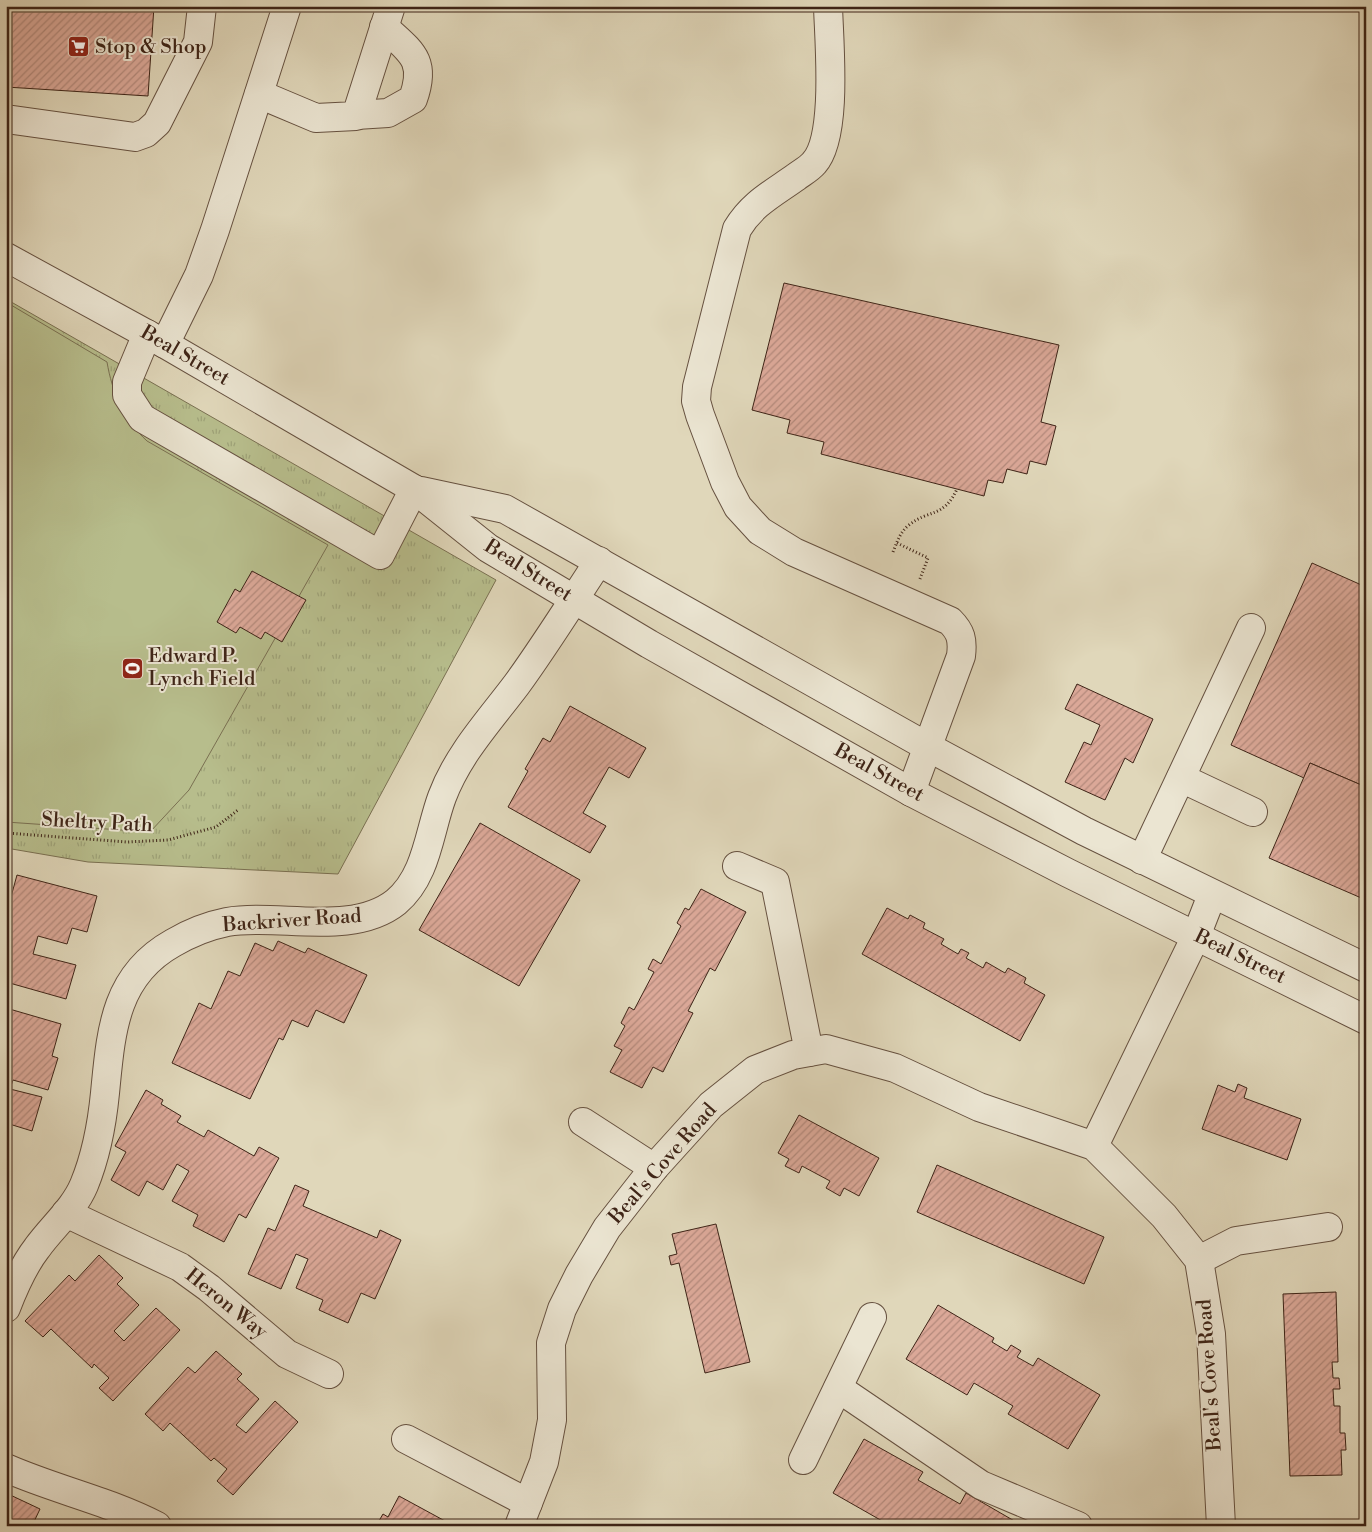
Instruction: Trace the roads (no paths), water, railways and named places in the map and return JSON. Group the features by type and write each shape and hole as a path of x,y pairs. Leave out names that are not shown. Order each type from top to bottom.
{"street":[{"path":"6,119 134,137 146,133 157,124 198,42 202,6"},
{"path":"287,6 199,274 127,382 127,395 142,418 380,555 414,490"},
{"path":"828,6 830,94 827,132 822,151 814,164 748,212 737,229 697,387 696,401 726,482 738,507 760,531 794,552 950,621 958,629 963,641 961,656 911,792"},
{"path":"259,94 316,118 388,113 413,99 419,81 414,55 388,17"},
{"path":"356,115 388,17"},
{"name":"Beal Street","path":"6,257 156,339 414,490 488,548 649,644 911,792 1068,873 1366,1020"},
{"name":"Beal Street","path":"414,490 505,508 928,747 1084,831 1212,895 1366,968"},
{"name":"Backriver Road","path":"6,1308 17,1279 36,1248 66,1214 83,1187 95,1152 105,1095 108,1050 116,1011 131,981 157,952 196,930 228,922 339,920 370,916 397,901 415,878 425,855 441,800 451,775 518,682 599,561"},
{"path":"1142,860 1251,628"},
{"path":"1181,778 1253,812"},
{"path":"737,866 775,882 809,1052"},
{"path":"1094,1146 1196,936 1212,895"},
{"name":"Beal's Cove Road","path":"524,1514 544,1462 552,1420 551,1343 562,1309 579,1274 607,1228 654,1168 711,1105 755,1070 793,1055 826,1049 895,1068 979,1107 1094,1146 1164,1216 1199,1260 1211,1334 1221,1526"},
{"path":"583,1122 654,1168"},
{"name":"Heron Way","path":"66,1214 180,1267 209,1288 287,1354 329,1374"},
{"path":"1199,1260 1236,1241 1328,1226"},
{"path":"803,1460 872,1317"},
{"path":"838,1388 981,1485 1078,1526"},
{"path":"406,1439 524,1514"},
{"path":"6,1468 40,1483 128,1510 157,1526"}],"place":[{"name":"Stop & Shop","path":"79,47"},
{"name":"Edward P. Lynch Field","path":"132,668"}]}
